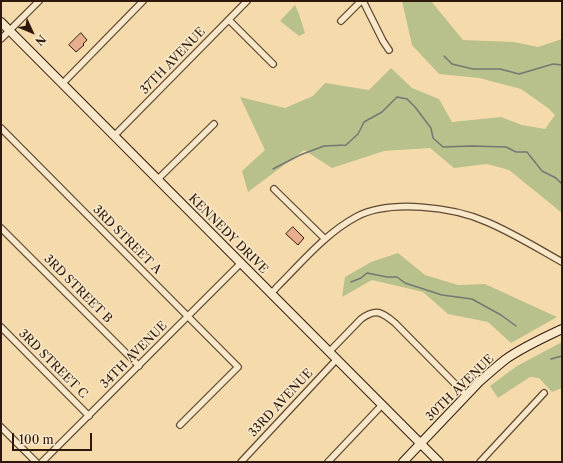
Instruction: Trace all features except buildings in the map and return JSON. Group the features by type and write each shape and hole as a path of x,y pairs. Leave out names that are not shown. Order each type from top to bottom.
{"street":[{"path":"1,39 39,1"},
{"path":"62,84 143,1"},
{"name":"37TH AVENUE","path":"114,136 247,1"},
{"path":"342,21 362,1 389,50"},
{"path":"228,20 272,64"},
{"name":"KENNEDY DRIVE","path":"1,22 439,462"},
{"path":"158,179 214,124"},
{"name":"3RD STREET A","path":"2,132 238,367 180,425"},
{"path":"274,189 325,239"},
{"path":"271,294 325,239 351,220 376,210 402,207 442,210 473,217 500,228 562,262"},
{"name":"3RD STREET B","path":"1,228 138,366"},
{"name":"34TH AVENUE","path":"42,462 241,263"},
{"path":"330,352 361,319 366,315 379,312 395,323 466,395"},
{"name":"3RD STREET C","path":"1,327 89,416"},
{"name":"30TH AVENUE","path":"403,462 479,382 507,359 562,329"},
{"name":"33RD AVENUE","path":"241,462 337,359"},
{"path":"480,462 544,392"},
{"path":"328,462 382,405"},
{"path":"1,427 36,462"}],"green space":[{"path":"402,1 431,1 463,40 514,42 538,47 562,39 562,213 509,170 487,164 454,168 430,148 384,151 332,168 304,150 248,192 242,171 265,150 240,97 285,108 313,96 325,83 369,90 391,68 412,88 439,99 452,122 501,117 522,125 545,129 555,115 548,108 521,89 479,78 439,74 412,45"},
{"path":"295,5 305,33 299,36 280,21"},
{"path":"398,253 425,275 458,285 485,284 557,317 511,343 488,322 448,314 423,292 372,280 342,297 345,277 371,262"},
{"path":"562,342 562,388 552,392 539,378 530,377 498,398 490,386 517,366"}],"waterway":[{"path":"444,56 452,64 473,69 500,69 519,74 553,64 562,65"},
{"path":"273,169 300,155 324,146 346,145 358,134 364,122 382,112 397,97 407,99 415,107 431,128 433,138 443,147 506,147 516,152 527,152 542,171 556,178 562,184"},
{"path":"351,282 361,278 367,273 387,277 397,277 405,283 442,295 472,299 501,315 516,326"},
{"path":"551,359 562,356"}]}
